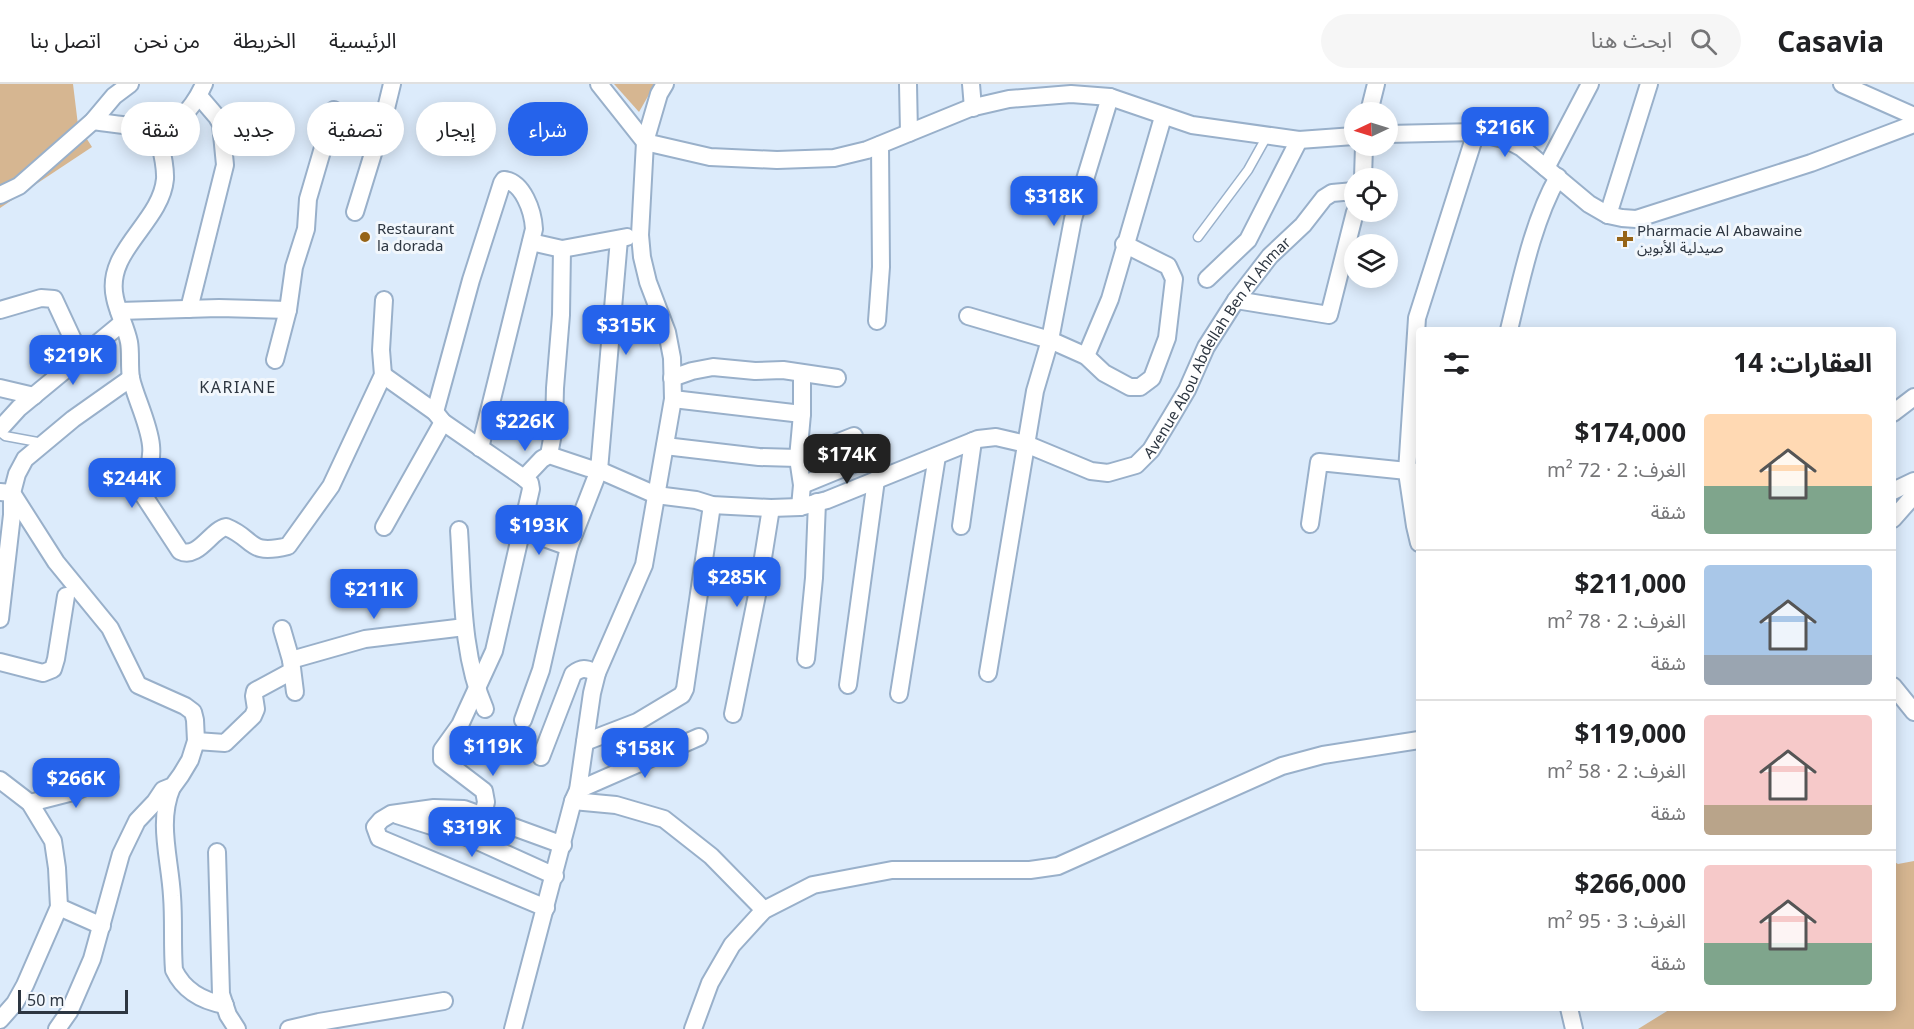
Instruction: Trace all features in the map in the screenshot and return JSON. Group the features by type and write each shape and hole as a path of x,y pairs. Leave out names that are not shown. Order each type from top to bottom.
{"street":[{"path":"0,195 19,186 93,121 114,96 130,84"},
{"path":"355,212 392,84"},
{"path":"599,84 645,141 710,157 777,160 834,158 880,145 973,108 1009,99 1071,94 1110,97 1163,117 1192,125 1299,140 1344,137"},
{"path":"513,1029 576,796 597,673 644,565 673,399 672,358 667,332 648,282 640,235 645,141 659,94 665,84"},
{"path":"908,84 909,133"},
{"path":"971,84 973,108"},
{"path":"1372,102 1376,84"},
{"path":"1510,327 1552,173 1590,84"},
{"path":"1608,215 1649,84"},
{"path":"1842,84 1914,116"},
{"path":"189,309 225,165 221,124 202,90 192,102"},
{"path":"988,673 1035,391 1050,340 1073,219 1110,97"},
{"path":"1086,356 1110,299 1124,244 1163,117"},
{"path":"93,121 121,125"},
{"path":"1398,134 1476,132 1507,140 1522,148 1589,204 1608,215 1636,219 1811,163 1914,124"},
{"path":"1417,327 1417,318 1476,132"},
{"path":"1207,279 1248,240 1299,140"},
{"path":"877,321 881,267 880,145"},
{"path":"163,156 165,179 160,197 150,217 120,259 114,277 114,296 129,342 131,378 151,443 152,460 147,473 138,479 140,490 184,553 197,549 216,531 226,527 254,547 272,550 288,546 331,486 383,375 381,350 384,300"},
{"path":"275,360 288,310 294,267 306,230 308,199 321,156"},
{"path":"384,527 439,417 471,280 504,180 507,179 520,188 531,210 534,229 480,448"},
{"name":"Avenue Abou Abdellah Ben Al Ahmar","path":"549,454 599,470 656,495 696,500 712,506 771,508 800,507 817,502 987,437 1026,444 1091,471 1108,473 1136,465 1150,450 1171,417 1187,390 1206,347 1236,300 1270,256 1303,225 1324,198 1332,193 1344,192"},
{"path":"1236,300 1329,315 1352,222"},
{"path":"531,242 562,249 640,235"},
{"path":"523,720 541,670 569,547 599,470 619,239"},
{"path":"968,316 1050,340 1086,356 1104,374 1130,387 1140,387 1152,378 1167,339 1174,279 1168,266 1124,244"},
{"path":"524,478 549,454 554,428 561,315 562,249"},
{"path":"0,310 41,297 54,299 81,357"},
{"path":"0,431 20,408 81,357 121,317 189,309 288,310"},
{"path":"1416,356 1413,472 1416,530"},
{"path":"672,378 713,367 755,371 783,370 837,378"},
{"path":"800,507 802,485 798,458 802,414 802,374"},
{"path":"383,375 530,483 531,489 494,651 460,725 442,750 442,759 484,791 486,802 483,815"},
{"path":"0,620 6,493 25,459 74,419 131,378"},
{"path":"0,388 34,396"},
{"path":"1896,411 1914,396"},
{"path":"673,399 802,414"},
{"path":"665,446 759,457 798,458 854,436"},
{"path":"961,526 973,441"},
{"path":"802,485 880,453"},
{"path":"899,693 937,456"},
{"path":"1310,524 1319,462 1413,472"},
{"path":"848,685 876,480"},
{"path":"1896,490 1914,481"},
{"path":"6,493 56,562 110,628 138,685 185,706 193,712 196,741 190,760 166,801 164,834 171,881 174,970 180,981 194,994 212,1003 225,1005"},
{"path":"1896,516 1914,495"},
{"path":"806,659 814,578 817,502"},
{"path":"585,742 637,722 682,695 685,689 712,506"},
{"path":"733,714 757,596 771,508"},
{"path":"459,530 465,627 476,688 485,709"},
{"path":"522,530 569,547"},
{"path":"0,662 43,673 53,669 66,596"},
{"path":"196,741 225,743 253,716 256,709 255,691 292,665 365,639 465,627"},
{"path":"282,629 292,665 295,692"},
{"path":"541,758 573,674 585,668 597,673"},
{"path":"1896,690 1914,712"},
{"path":"576,796 699,737"},
{"path":"693,1029 710,983 732,945 765,910 813,885 892,870 1030,870 1058,866 1282,766 1323,755 1416,740"},
{"path":"30,802 73,792 110,777"},
{"path":"0,780 30,802 53,841 59,907 25,984 15,1003 0,1020"},
{"path":"57,1029 69,1012 92,959 121,854 137,821 163,790 173,786"},
{"path":"576,796 664,819 711,856 765,910"},
{"path":"546,908 379,838 375,827 391,814 434,808 464,809 562,844"},
{"path":"391,814 473,839 555,876"},
{"path":"217,852 221,994 228,1015 237,1029"},
{"path":"59,907 102,926"},
{"path":"289,1029 444,1001"},
{"path":"1570,1011 1574,1029"}],"lane":[{"path":"1198,237 1248,170 1267,136"},
{"path":"0,431 5,436 44,443"}],"shaded area":[{"path":"0,84 73,84 78,125 92,147 0,208"},
{"path":"614,84 655,84 639,112"},
{"path":"1914,861 1914,1029 1638,1029 1667,1011 1896,1011 1896,863"}],"place":[{"name":"Restaurant la dorada","path":"365,237"},
{"name":"Pharmacie Al Abawaine صيدلية الأبوين","path":"1625,239"}],"district":[{"name":"KARIANE","path":"238,387"}]}
